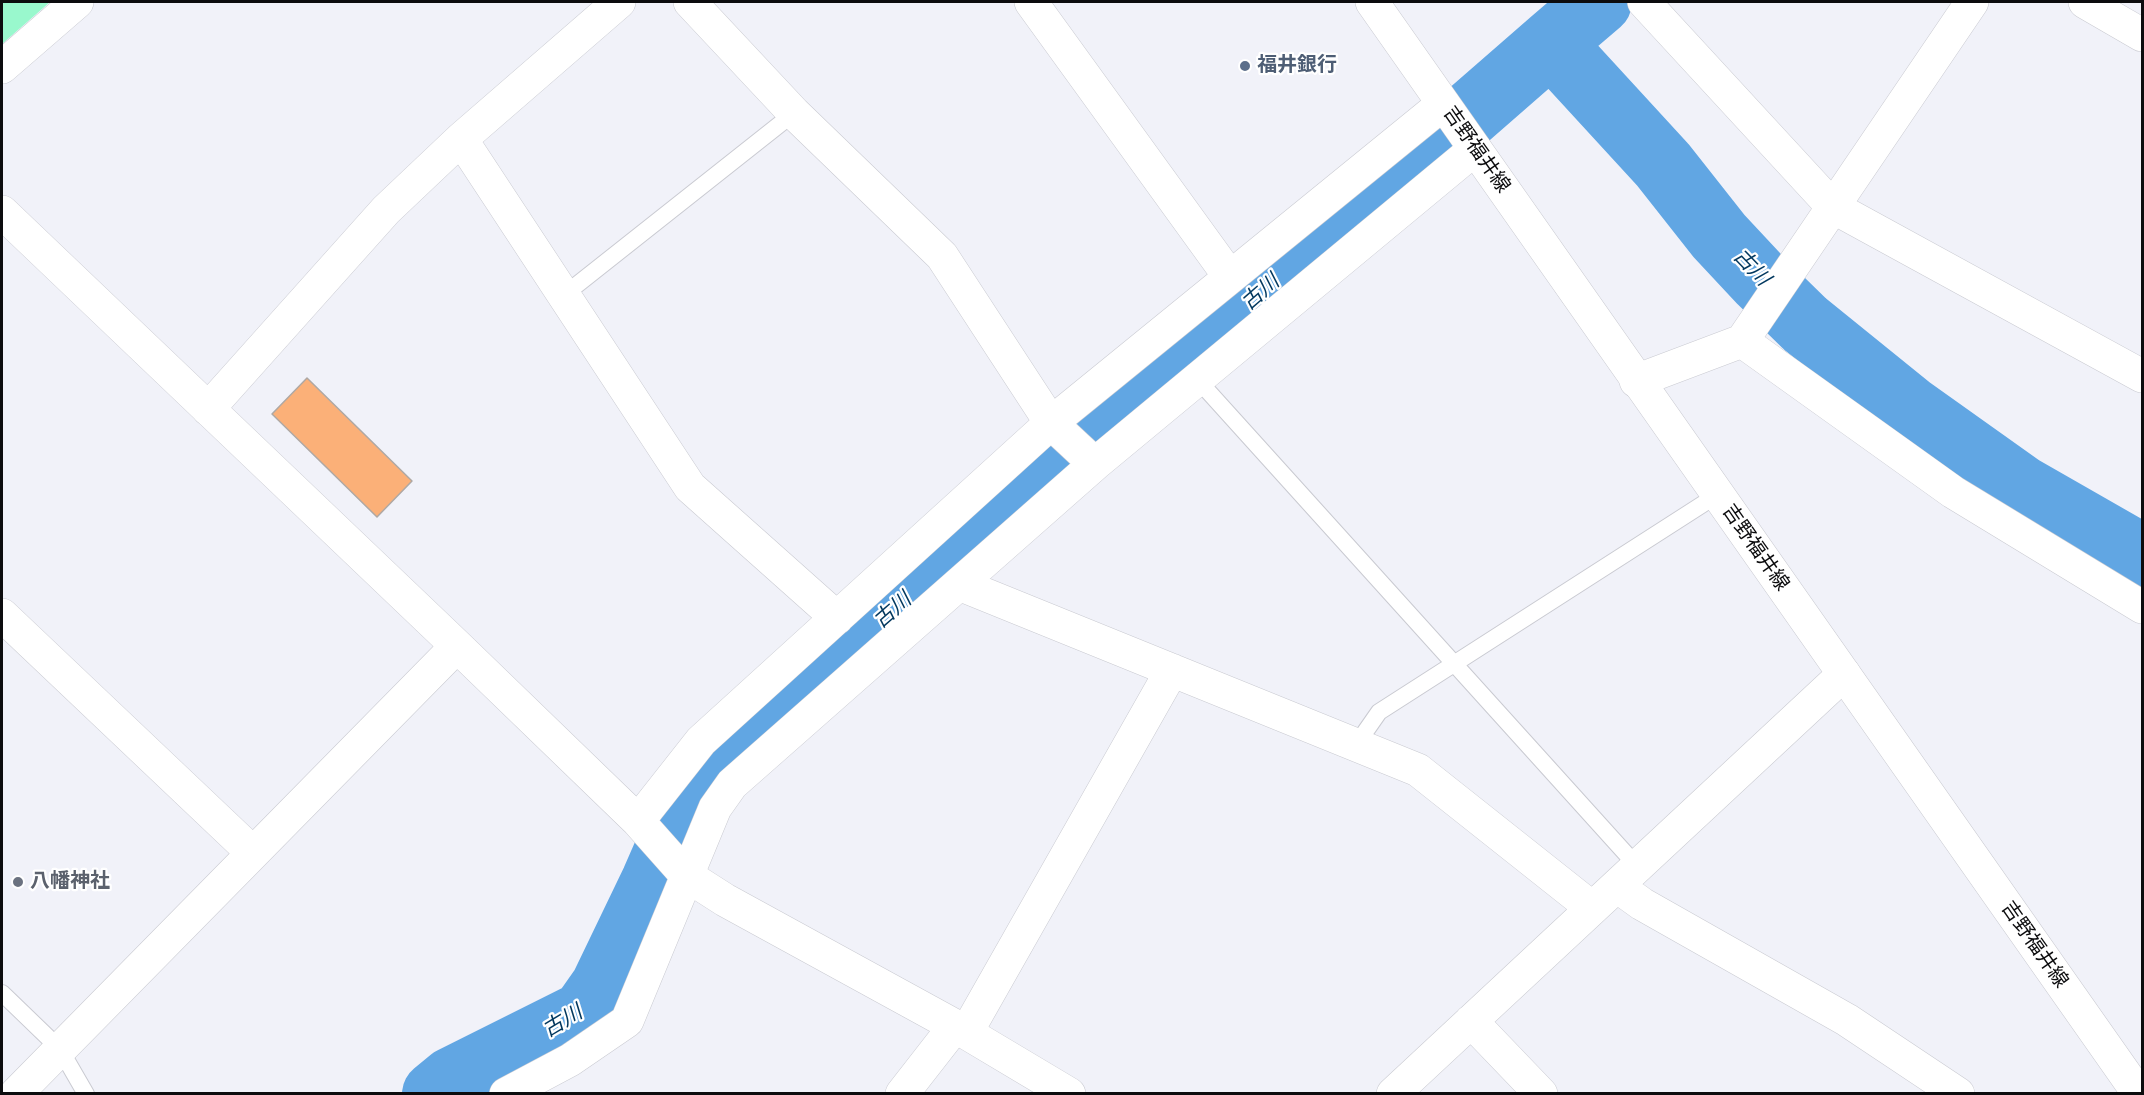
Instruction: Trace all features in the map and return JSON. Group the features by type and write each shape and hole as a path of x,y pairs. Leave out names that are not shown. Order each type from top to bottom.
{"street":[{"path":"2,67 77,2"},
{"path":"208,409 386,210 460,139 619,2"},
{"path":"690,2 794,112 942,256 1051,423 1095,464"},
{"path":"1031,2 1230,278"},
{"name":"吉野福井線","path":"1372,2 1636,381 2139,1094"},
{"path":"1644,2 1833,207 2142,376"},
{"path":"1636,381 1750,330 1972,2"},
{"path":"2085,2 2142,35"},
{"path":"638,821 701,741 1051,423 1443,104"},
{"path":"460,139 690,487 837,618"},
{"path":"506,1094 570,1060 627,1021 715,808 732,784 1095,464 1474,149"},
{"path":"2,213 457,646 638,821 686,874 725,900 960,1030 1070,1094"},
{"path":"1750,330 1953,492 2142,607"},
{"path":"959,584 1418,770 1592,908"},
{"path":"2,615 253,853"},
{"path":"16,1094 457,646"},
{"path":"902,1094 960,1030 1172,670"},
{"path":"1393,1094 1844,674"},
{"path":"1627,876 1641,904 1847,1020 1958,1094"},
{"path":"1471,1021 1541,1094"}],"lane":[{"path":"564,296 794,112"},
{"path":"1197,379 1453,664 1627,876"},
{"path":"1356,745 1379,712 1718,495"},
{"path":"2,993 60,1049 86,1094"}],"green space":[{"path":"2,2 50,2 2,44"}],"building":[{"path":"307,378 412,481 377,517 272,414"}],"waterway":[{"path":"1551,43 1599,2"},
{"name":"古川","path":"435,1094 452,1080 584,1014 603,987 685,810 705,775 729,752 1551,43 1663,165 1719,236 1805,324 1910,409 2021,488 2142,557"}],"place":[{"name":"福井銀行","path":"1245,66"},
{"name":"八幡神社","path":"18,882"}]}
